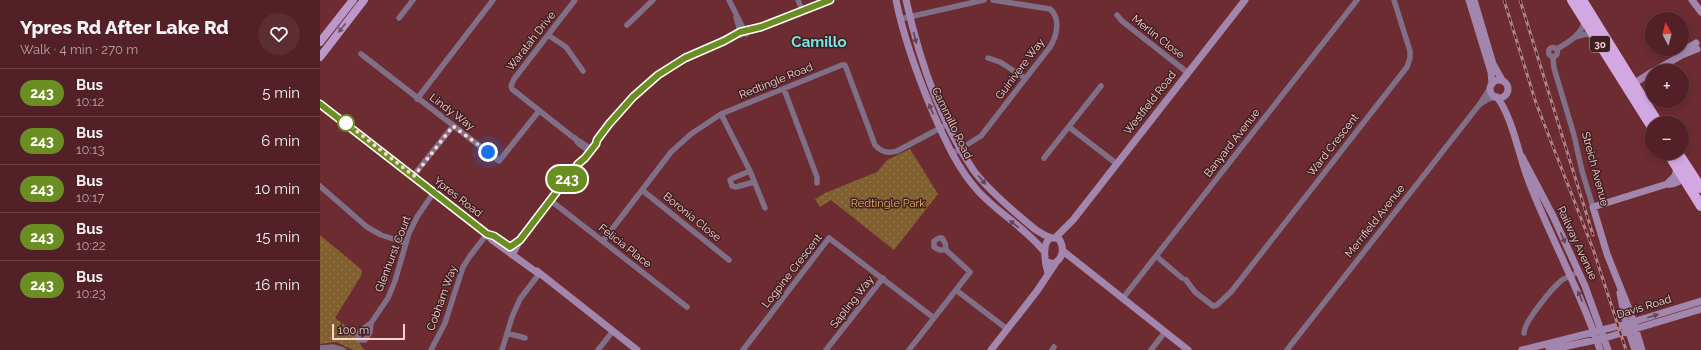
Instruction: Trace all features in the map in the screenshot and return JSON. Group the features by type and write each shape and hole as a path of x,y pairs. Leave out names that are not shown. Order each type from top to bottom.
{"highway":[{"name":"30","path":"1572,0 1596,37 1653,116"},
{"name":"30","path":"1582,0 1646,116"},
{"path":"1679,161 1683,179 1701,206"},
{"path":"1679,161 1701,188"}],"main road":[{"path":"320,42 353,0"},
{"path":"320,57 364,0"},
{"path":"511,251 578,164 585,158 589,149 596,144 597,140 633,97 658,75 685,58 724,41 733,40 743,33 755,31 761,27 802,10 830,0"},
{"name":"Cammillo Road","path":"896,0 900,20 919,81 952,154 978,190 1006,217 1036,241 1043,250"},
{"name":"Cammillo Road","path":"906,0 920,57 948,124 961,150 975,172 1003,202 1040,233 1056,239"},
{"name":"Westfield Road","path":"1056,239 1073,220 1245,0"},
{"name":"Railway Avenue","path":"1468,0 1491,72 1491,93 1502,104 1534,197 1571,276 1600,350"},
{"name":"Railway Avenue","path":"1474,0 1493,64 1502,80 1508,86 1506,115"},
{"path":"1692,0 1701,12"},
{"path":"1666,64 1682,50 1699,48"},
{"path":"1631,86 1645,77"},
{"path":"1491,86 1496,80 1502,80"},
{"path":"1496,97 1502,97 1507,93"},
{"name":"Ypres Road","path":"320,104 487,234 494,236 539,274 637,350"},
{"name":"Railway Avenue","path":"1518,150 1547,203 1579,272 1608,350"},
{"path":"1667,184 1675,176 1679,161"},
{"path":"1593,207 1667,184 1673,184 1683,179"},
{"name":"Streich Avenue","path":"1593,207 1607,254 1619,286 1631,326 1636,350"},
{"path":"1048,273 1043,250 1046,243 1056,239 1063,251 1076,263 1188,350"},
{"path":"991,350 1037,291 1063,251"},
{"path":"1046,261 1050,264 1057,261 1076,263"},
{"name":"Davis Road","path":"1631,326 1701,301"},
{"name":"Davis Road","path":"1595,336 1701,309"},
{"name":"Streich Avenue","path":"1631,326 1642,350"},
{"path":"1522,350 1595,336"},
{"path":"1549,350 1595,336"}],"street":[{"path":"399,18 413,0"},
{"path":"417,99 493,0"},
{"name":"Waratah Drive","path":"575,0 514,79 511,86 512,89 574,138 578,143 589,149"},
{"path":"627,25 653,0"},
{"path":"729,0 743,33"},
{"path":"798,0 802,10"},
{"path":"900,20 984,0"},
{"name":"Guinivere Way","path":"952,154 961,150 981,136 1053,43 1057,20 1055,14 1046,7 992,0"},
{"name":"Banyard Avenue","path":"1122,298 1357,0"},
{"name":"Ward Crescent","path":"1156,256 1184,279 1195,292 1213,306 1217,305 1231,292 1407,67 1410,58 1410,51 1394,0"},
{"name":"Merlin Close","path":"1117,15 1122,21 1188,73"},
{"name":"Streich Avenue","path":"1585,20 1583,28 1557,50 1557,55 1553,57 1554,68 1593,207"},
{"path":"1574,37 1586,34 1596,37"},
{"path":"548,35 566,46 583,71"},
{"name":"Lindy Way","path":"361,54 417,99 499,161 539,111"},
{"path":"988,58 1000,62 1025,78"},
{"name":"Redtingle Road","path":"603,240 671,152 691,134 721,114 845,65 874,145 880,150 889,153 897,151 948,124"},
{"path":"1044,158 1101,86"},
{"name":"Merrifield Avenue","path":"1287,350 1479,105 1491,86"},
{"path":"784,88 817,183"},
{"name":"Merrifield Avenue","path":"1479,105 1496,97"},
{"path":"721,114 750,170 765,208"},
{"path":"414,176 453,126"},
{"path":"1069,127 1117,164"},
{"path":"750,170 733,178 730,180 730,183 732,186 736,187 754,182"},
{"path":"320,186 367,227 406,243"},
{"name":"Boronia Close","path":"642,190 729,260"},
{"name":"Glenhurst Court","path":"371,323 388,298 409,233 417,217 434,192"},
{"name":"Felicia Place","path":"550,200 688,307"},
{"name":"Cobham Way","path":"431,350 445,323 463,267 487,234"},
{"name":"Logpine Crescent","path":"744,350 829,238 883,278"},
{"path":"909,350 970,272 946,250"},
{"path":"1524,333 1525,325 1561,281 1579,272"},
{"path":"502,350 520,299 539,274"},
{"name":"Sapling Way","path":"826,350 883,278 934,318"},
{"path":"956,290 1007,329"},
{"path":"598,350 613,331"},
{"path":"1151,350 1165,332"},
{"path":"507,333 525,338"},
{"path":"320,348 333,347 343,350"}],"green space":[{"name":"Redtingle Park","path":"910,149 938,194 894,250 831,200 820,207 815,199 825,193 877,172 887,160"},
{"path":"320,235 362,270 361,276 335,318 356,333 357,339 364,350 353,350 336,342 320,344"}],"railway":[{"path":"1504,0 1536,103 1593,249 1626,350"},
{"path":"1520,0 1593,235"}],"bus line":[{"name":"243","path":"320,104 487,234 494,236 510,247 520,240 578,164 583,161 609,124 633,97 658,75 685,58 724,41 744,30 761,27 830,0"}],"district":[{"name":"Camillo","path":"819,42"}],"route":[{"path":"346,123 414,176 453,126 488,152"}]}
